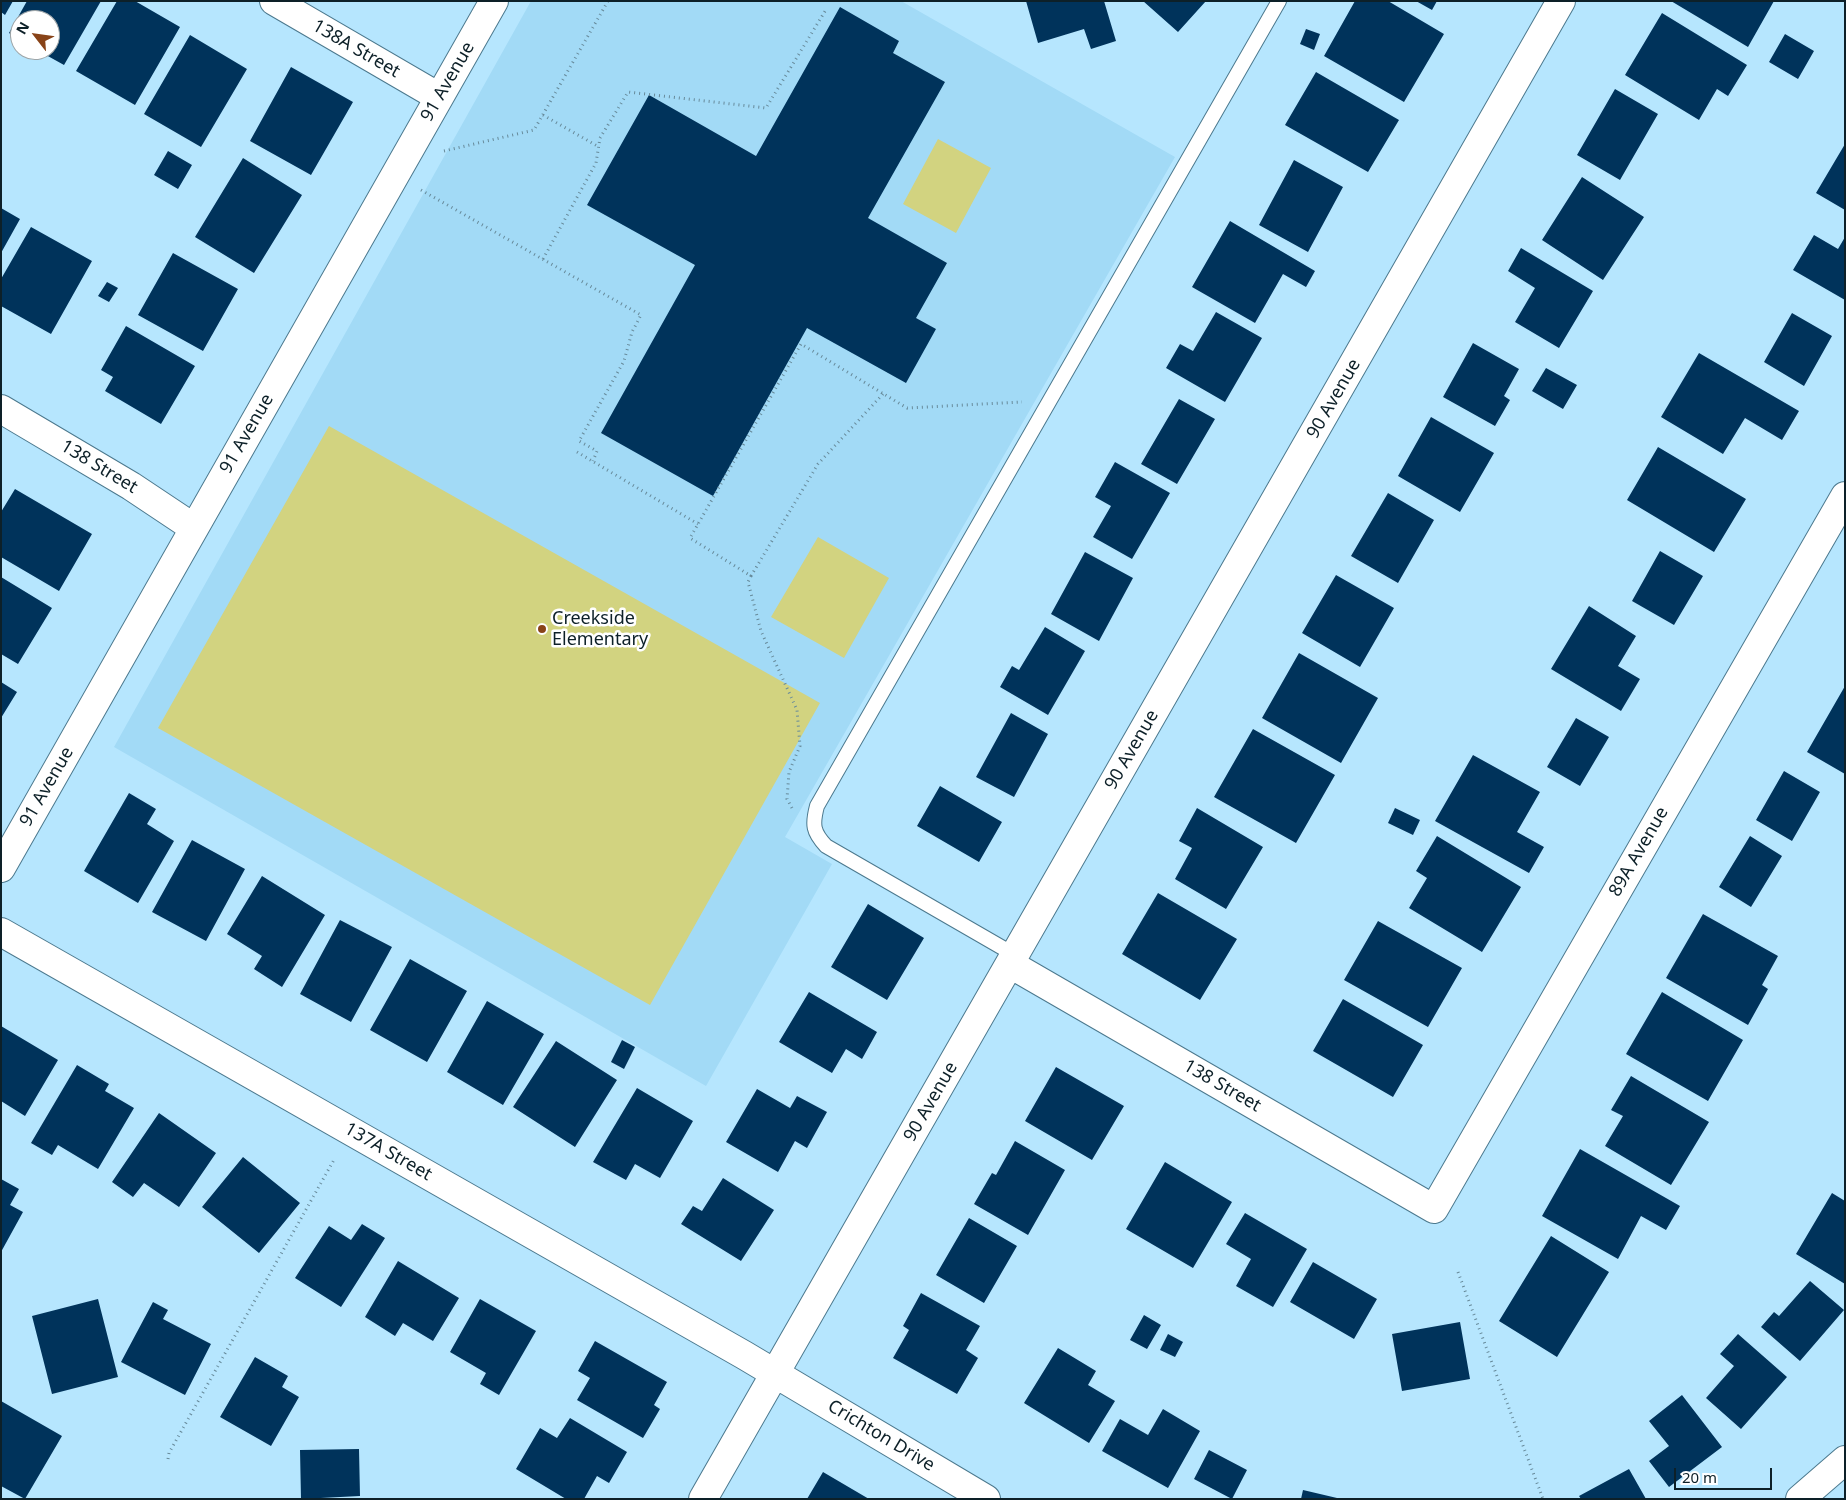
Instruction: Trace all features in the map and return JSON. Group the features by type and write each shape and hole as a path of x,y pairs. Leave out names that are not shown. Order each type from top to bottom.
{"street":[{"name":"138A Street","path":"274,1 439,97"},
{"name":"91 Avenue","path":"1,868 494,1"},
{"name":"90 Avenue","path":"703,1499 1561,1"},
{"name":"138 Street","path":"1,409 132,486 194,528"},
{"name":"89A Avenue","path":"1434,1209 1845,496"},
{"name":"137A Street","path":"1,932 775,1373"},
{"name":"138 Street","path":"1012,959 1434,1209"},
{"name":"Crichton Drive","path":"775,1373 986,1499"},
{"path":"1800,1499 1845,1460"}],"lane":[{"path":"1012,959 826,846 817,837 813,822 816,806 1279,1"}],"path":[{"path":"444,151 534,130 608,1"},
{"path":"543,260 596,163 600,138 628,92 766,108 827,8"},
{"path":"543,115 599,147"},
{"path":"421,190 641,315 632,332 624,361 579,441 597,452 592,461"},
{"path":"751,576 690,538 802,344 907,408 1027,402"},
{"path":"796,814 788,799 789,772 800,746 797,710 762,631 748,582 818,464 883,394"},
{"path":"577,452 698,524"},
{"path":"168,1458 169,1453 337,1156"},
{"path":"1458,1272 1543,1499"}],"shaded area":[{"name":"Creekside Elementary","path":"531,1 901,1 1175,157 785,837 832,864 706,1086 114,747"},
{"path":"938,139 991,168 956,233 903,204"},
{"path":"329,426 820,703 650,1005 158,728"},
{"path":"818,537 889,578 844,658 771,617"}],"building":[{"path":"1,1 13,1 5,15 1,12"},
{"path":"27,1 101,1 64,65 55,60 60,60 60,10 22,10"},
{"path":"117,1 135,1 180,27 135,105 76,71"},
{"path":"1026,1 1104,1 1116,41 1091,49 1084,29 1038,43"},
{"path":"1143,1 1206,1 1178,32"},
{"path":"1355,1 1388,1 1444,34 1404,102 1324,56"},
{"path":"1416,1 1437,1 1432,10"},
{"path":"1671,1 1774,1 1748,47"},
{"path":"840,7 899,41 893,53 945,82 868,218 947,263 916,318 936,329 906,383 807,328 713,496 601,433 695,265 587,205 649,95 756,156"},
{"path":"1662,13 1747,65 1728,96 1717,89 1699,120 1625,75"},
{"path":"1306,29 1320,34 1314,50 1300,44"},
{"path":"1785,34 1814,51 1798,79 1769,62"},
{"path":"190,35 247,69 201,147 144,114"},
{"path":"291,67 353,102 311,175 250,141"},
{"path":"1316,72 1399,120 1368,172 1285,125"},
{"path":"1615,89 1658,114 1620,180 1577,155"},
{"path":"1845,144 1845,210 1816,193"},
{"path":"168,151 192,165 178,189 154,175"},
{"path":"243,158 302,195 254,273 195,237"},
{"path":"1294,160 1343,187 1308,252 1259,225"},
{"path":"1582,177 1644,217 1603,280 1542,240"},
{"path":"1,208 20,219 1,253"},
{"path":"1230,221 1315,271 1306,287 1283,274 1255,323 1192,287"},
{"path":"31,227 92,261 51,334 1,306 1,279"},
{"path":"1814,235 1838,249 1845,237 1845,300 1793,270"},
{"path":"1521,248 1593,291 1559,348 1515,322 1535,288 1508,271"},
{"path":"173,253 238,289 203,351 138,315"},
{"path":"107,282 118,288 109,302 98,296"},
{"path":"1216,312 1262,338 1225,402 1166,368 1180,344 1193,351"},
{"path":"1792,313 1832,336 1804,386 1764,362"},
{"path":"126,326 195,366 161,424 105,391 113,377 101,370"},
{"path":"1473,343 1519,369 1504,396 1510,400 1495,426 1443,397"},
{"path":"1699,353 1799,411 1782,440 1745,418 1723,454 1661,417"},
{"path":"1546,368 1577,385 1563,409 1532,391"},
{"path":"1179,399 1215,419 1177,484 1141,464"},
{"path":"1431,417 1494,453 1460,512 1398,476"},
{"path":"1658,447 1746,499 1714,552 1627,500"},
{"path":"1115,462 1170,493 1132,559 1093,537 1111,506 1095,497"},
{"path":"15,489 92,534 59,591 1,557 1,512"},
{"path":"1388,493 1434,520 1398,583 1351,556"},
{"path":"1660,551 1703,576 1674,625 1632,601"},
{"path":"1085,552 1133,578 1099,641 1051,614"},
{"path":"1336,575 1394,608 1360,667 1302,633"},
{"path":"1,577 52,608 18,664 1,654"},
{"path":"1589,606 1636,636 1618,666 1640,679 1621,711 1551,669"},
{"path":"1045,627 1085,651 1048,715 1000,687 1012,666 1019,670"},
{"path":"1299,653 1378,698 1341,763 1262,718"},
{"path":"1,682 17,692 1,718"},
{"path":"1845,686 1845,774 1807,752"},
{"path":"1011,713 1048,734 1014,797 976,777"},
{"path":"1576,718 1609,737 1580,786 1547,767"},
{"path":"1253,729 1335,775 1296,843 1214,797"},
{"path":"1473,755 1540,792 1517,832 1544,847 1529,873 1435,821"},
{"path":"1784,771 1820,792 1792,841 1756,820"},
{"path":"940,786 1002,822 979,862 917,826"},
{"path":"129,793 156,809 147,824 174,841 138,903 84,871"},
{"path":"1197,808 1263,847 1226,909 1175,879 1192,848 1179,841"},
{"path":"1395,808 1420,820 1413,835 1388,823"},
{"path":"1437,836 1521,887 1482,952 1409,908 1427,878 1416,871"},
{"path":"1750,836 1782,856 1751,907 1719,887"},
{"path":"192,840 245,869 206,941 152,912"},
{"path":"262,876 325,915 282,987 254,969 262,956 227,934"},
{"path":"1158,893 1237,939 1200,1000 1122,954"},
{"path":"868,904 924,938 887,1000 831,967"},
{"path":"1703,914 1778,956 1762,985 1768,989 1748,1025 1666,978"},
{"path":"340,920 392,947 351,1022 300,994"},
{"path":"1378,921 1462,968 1428,1027 1344,980"},
{"path":"410,959 467,991 427,1062 370,1030"},
{"path":"809,992 877,1032 862,1059 846,1049 832,1073 779,1042"},
{"path":"1662,992 1743,1040 1708,1101 1626,1054"},
{"path":"1343,999 1423,1045 1393,1097 1313,1051"},
{"path":"487,1001 544,1034 503,1105 447,1072"},
{"path":"1,1026 58,1060 25,1116 1,1101"},
{"path":"622,1040 635,1047 624,1069 611,1062"},
{"path":"556,1041 617,1080 575,1147 513,1107"},
{"path":"77,1065 109,1084 105,1091 134,1108 98,1169 58,1145 52,1155 31,1143"},
{"path":"1056,1067 1124,1106 1092,1160 1025,1121"},
{"path":"1631,1076 1709,1122 1671,1185 1605,1146 1623,1116 1611,1110"},
{"path":"637,1088 693,1121 660,1178 635,1164 626,1180 593,1162"},
{"path":"757,1089 790,1108 797,1096 827,1112 807,1148 795,1141 778,1172 726,1142"},
{"path":"159,1113 216,1153 179,1207 144,1183 133,1197 112,1182"},
{"path":"1015,1141 1065,1170 1028,1235 974,1204 992,1173 996,1175"},
{"path":"1580,1149 1680,1206 1666,1230 1641,1216 1618,1259 1542,1216"},
{"path":"243,1157 300,1203 259,1253 202,1207"},
{"path":"1165,1162 1232,1202 1193,1268 1126,1229"},
{"path":"723,1178 774,1210 741,1261 681,1224 693,1206 702,1211"},
{"path":"1,1179 19,1189 10,1205 23,1212 1,1252"},
{"path":"1832,1193 1845,1201 1845,1284 1796,1254"},
{"path":"1245,1213 1307,1249 1273,1307 1236,1286 1251,1259 1226,1244"},
{"path":"969,1218 1017,1246 984,1303 936,1275"},
{"path":"362,1224 385,1238 341,1307 295,1278 329,1226 351,1240"},
{"path":"1551,1236 1609,1272 1557,1357 1499,1321"},
{"path":"398,1261 459,1298 433,1341 403,1323 395,1336 365,1317"},
{"path":"1313,1262 1377,1299 1354,1339 1290,1302"},
{"path":"1810,1281 1844,1310 1800,1361 1761,1327 1774,1312 1779,1316"},
{"path":"921,1293 980,1326 966,1350 978,1358 957,1394 893,1358 909,1330 903,1326"},
{"path":"98,1299 118,1377 52,1394 32,1316"},
{"path":"480,1299 536,1331 499,1395 480,1384 486,1373 450,1352"},
{"path":"153,1302 168,1310 163,1319 211,1344 185,1395 121,1362"},
{"path":"1144,1315 1161,1325 1147,1349 1130,1340"},
{"path":"1460,1322 1470,1379 1402,1391 1392,1334"},
{"path":"1168,1334 1183,1342 1175,1357 1160,1350"},
{"path":"1738,1334 1787,1377 1741,1429 1706,1398 1734,1366 1720,1354"},
{"path":"595,1341 667,1382 654,1405 660,1409 643,1438 577,1400 590,1378 578,1371"},
{"path":"1058,1348 1096,1371 1088,1385 1115,1401 1089,1443 1024,1403"},
{"path":"255,1357 288,1376 282,1387 299,1397 271,1446 220,1417"},
{"path":"1682,1395 1722,1447 1669,1487 1649,1461 1669,1446 1649,1421"},
{"path":"1,1401 62,1436 25,1499 1,1486"},
{"path":"1163,1409 1200,1431 1168,1488 1102,1451 1120,1419 1148,1435"},
{"path":"570,1418 627,1452 609,1483 597,1476 584,1499 566,1499 516,1469 540,1428 557,1438"},
{"path":"359,1449 360,1496 301,1499 300,1450"},
{"path":"1209,1450 1247,1470 1232,1499 1194,1479"},
{"path":"1629,1469 1646,1499 1581,1499 1579,1496"},
{"path":"823,1472 869,1499 807,1499"},
{"path":"1303,1490 1337,1498 1337,1499 1301,1499"}],"place":[{"name":"Creekside Elementary","path":"542,629"}]}
